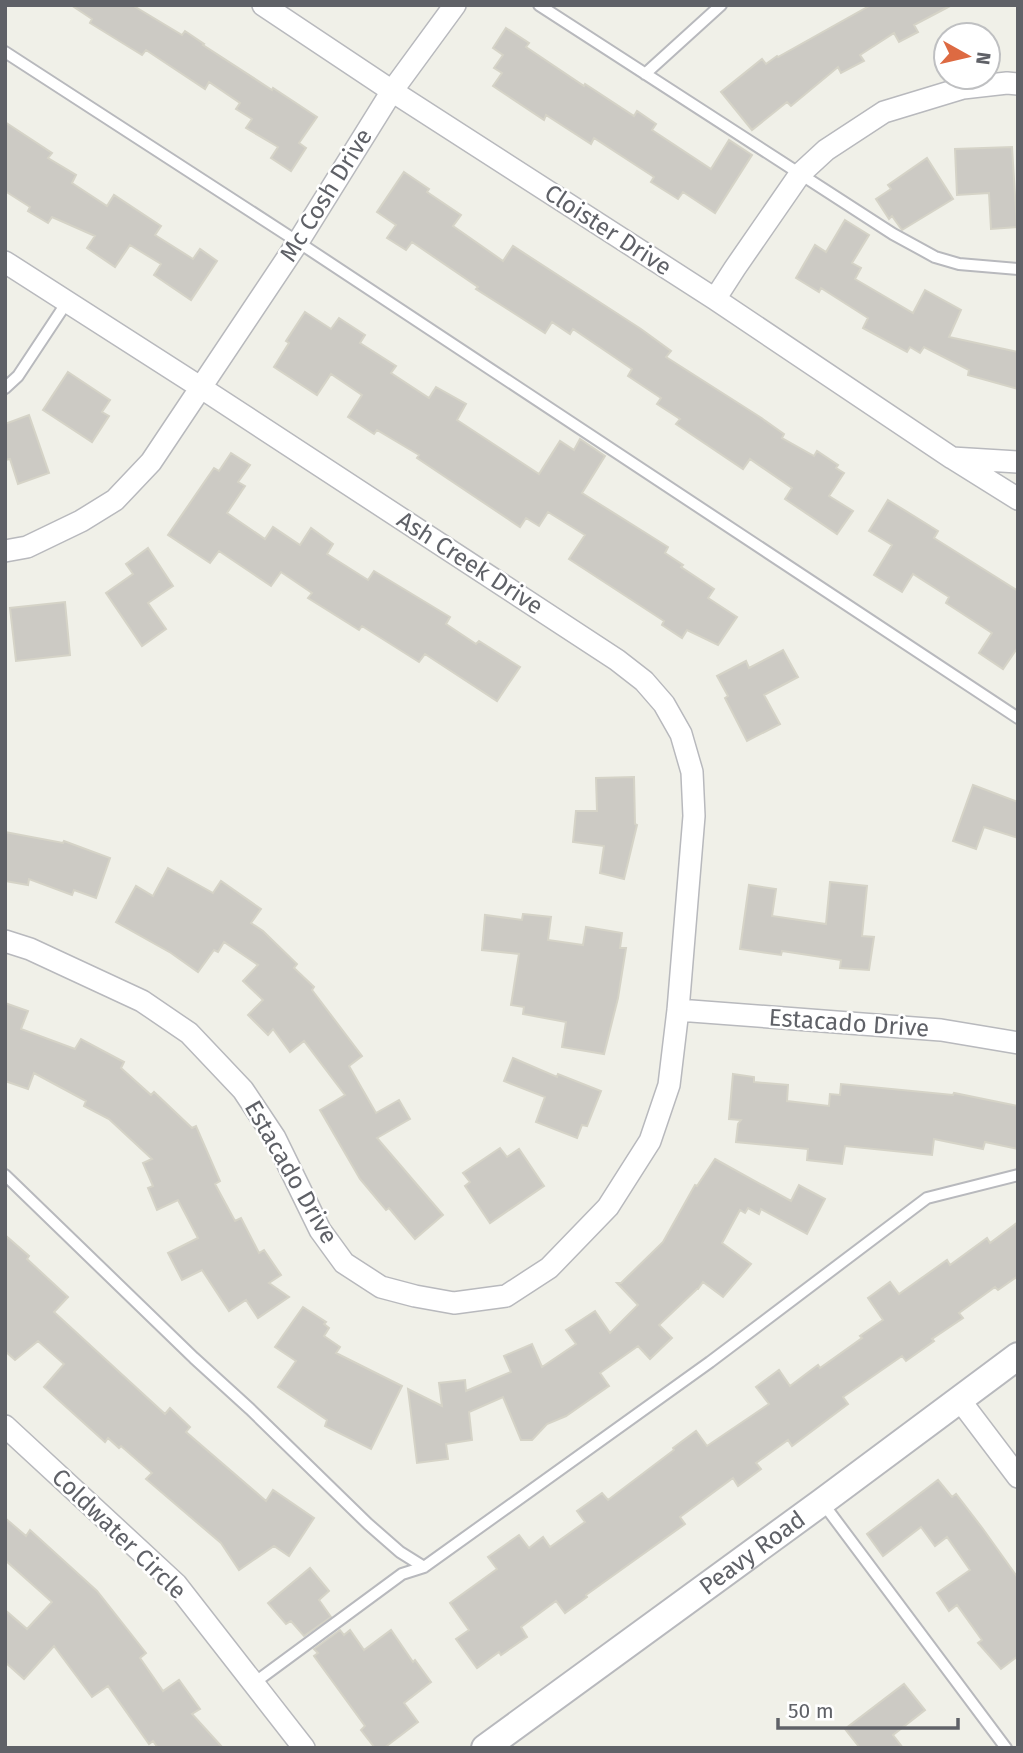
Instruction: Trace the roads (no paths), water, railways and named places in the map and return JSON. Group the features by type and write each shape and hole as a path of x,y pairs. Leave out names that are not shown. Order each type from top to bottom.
{"street":[{"name":"Cloister Drive","path":"263,5 1018,499"},
{"name":"Mc Cosh Drive","path":"5,551 27,547 81,521 115,500 151,462 298,242 392,91 455,5"},
{"path":"715,299 800,174 826,150 884,112 963,88 1018,84"},
{"name":"Ash Creek Drive","path":"5,261 617,660 644,681 664,704 681,734 692,772 694,816 678,1010"},
{"path":"952,458 1018,462"},
{"name":"Estacado Drive","path":"5,941 30,949 142,1001 189,1033 243,1090 275,1138 320,1230 344,1263 381,1287 454,1303 506,1296 548,1268 608,1207 650,1141 669,1085 678,1010 941,1030 1018,1043"},
{"name":"Peavy Road","path":"485,1748 1018,1356"},
{"path":"958,1399 1018,1477"},
{"name":"Coldwater Circle","path":"5,1426 176,1584 304,1748"}],"lane":[{"path":"539,5 893,234 934,257 959,264 1018,269"},
{"path":"645,74 721,5"},
{"path":"5,52 298,242 1018,718"},
{"path":"5,388 18,376 67,302"},
{"path":"5,1175 368,1524 400,1552 424,1567"},
{"path":"254,1682 402,1574 424,1567 710,1362 927,1198 1018,1175"},
{"path":"822,1502 1006,1748"}]}
